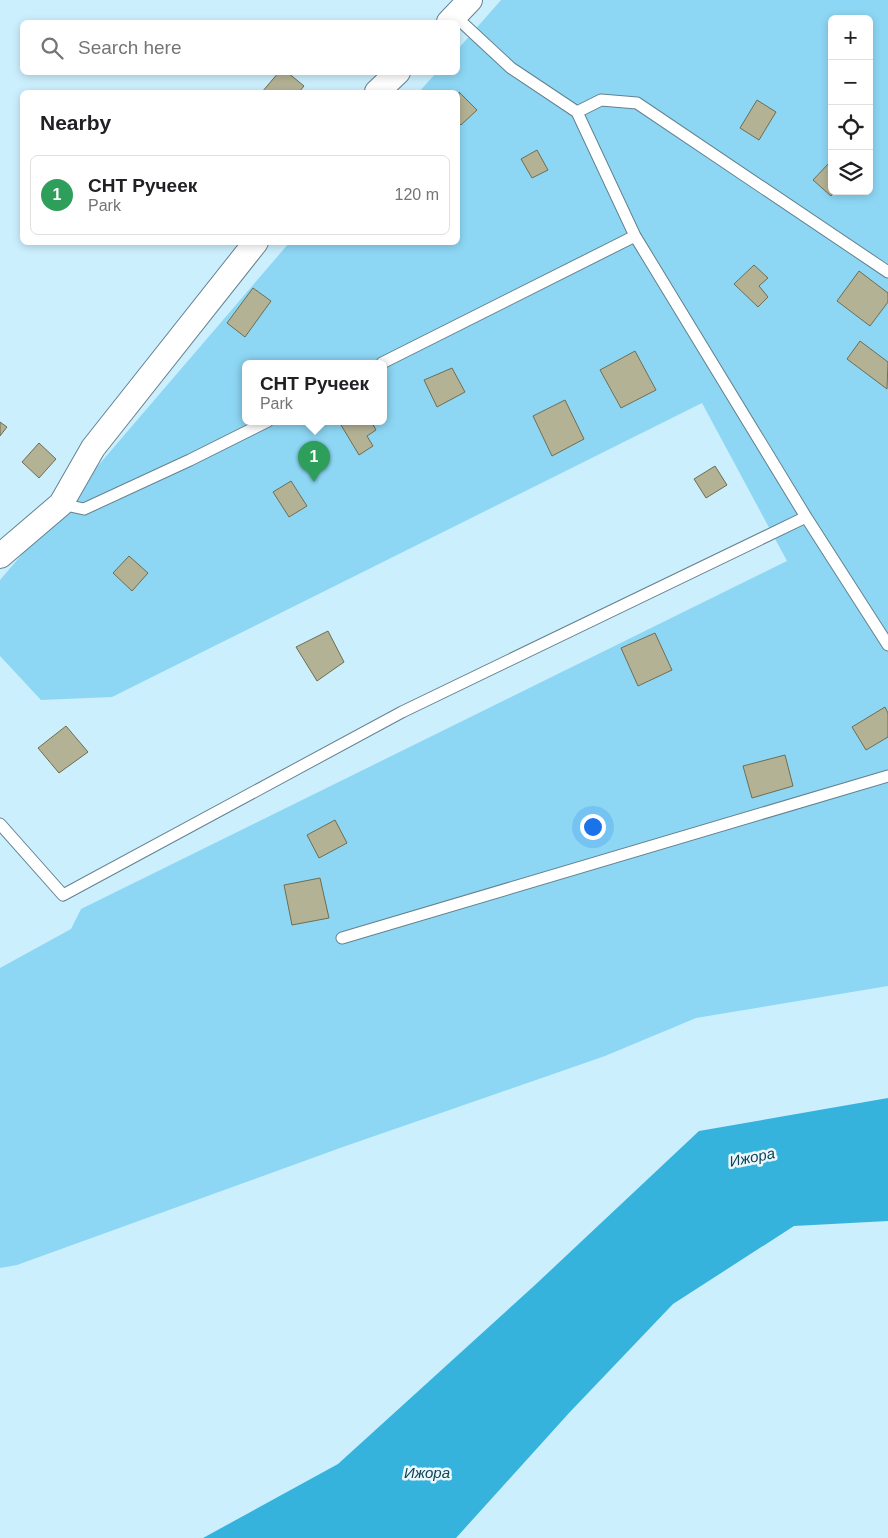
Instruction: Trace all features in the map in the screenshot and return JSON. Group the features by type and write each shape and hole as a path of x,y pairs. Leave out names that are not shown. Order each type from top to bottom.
{"street":[{"path":"379,90 395,75"},
{"path":"0,556 61,504 93,448 254,245"}],"lane":[{"path":"458,13 510,68 577,112 635,236 806,516 888,645"},
{"path":"577,112 601,100 637,102 888,272"},
{"path":"387,360 635,236"},
{"path":"61,504 84,509 260,425"},
{"path":"0,824 63,896 402,712 806,516"},
{"path":"342,938 888,776"}],"shaded area":[{"path":"501,0 888,0 888,986 696,1018 605,1056 340,1148 17,1265 0,1268 0,968 71,929 81,909 787,561 702,403 112,697 41,700 0,656 0,580 287,245 460,245 460,90 421,90 434,75 460,75 460,47"}],"water":[{"name":"Ижора","path":"888,1098 888,1221 794,1226 673,1304 569,1413 456,1538 203,1538 338,1464 535,1285 699,1131"}],"building":[{"path":"276,75 291,75 304,86 301,90 264,90"},
{"path":"460,93 477,110 460,124"},
{"path":"757,100 776,112 759,140 740,128"},
{"path":"537,150 548,170 532,178 521,159"},
{"path":"828,164 828,193 813,180"},
{"path":"754,265 768,278 759,286 768,297 758,307 734,284"},
{"path":"859,271 888,293 888,302 870,326 837,301"},
{"path":"253,288 271,301 245,337 227,323"},
{"path":"860,341 888,362 887,389 847,359"},
{"path":"635,351 656,390 621,408 600,370"},
{"path":"452,368 465,392 437,407 424,380"},
{"path":"565,400 584,439 552,456 533,416"},
{"path":"0,422 7,427 0,436"},
{"path":"341,425 373,425 376,430 367,436 373,446 359,455"},
{"path":"39,443 56,459 39,478 22,462"},
{"path":"715,466 727,485 706,498 694,479"},
{"path":"291,481 307,506 289,517 273,492"},
{"path":"129,556 148,573 132,591 113,573"},
{"path":"328,631 344,662 317,681 296,647"},
{"path":"655,633 672,670 638,686 621,648"},
{"path":"885,707 888,713 888,737 866,750 852,727"},
{"path":"66,726 88,752 59,773 38,748"},
{"path":"785,755 793,786 752,798 743,766"},
{"path":"335,820 347,843 319,858 307,835"},
{"path":"320,878 329,918 292,925 284,885"}],"place":[{"name":"СНТ Ручеек","path":"314,482"}]}
